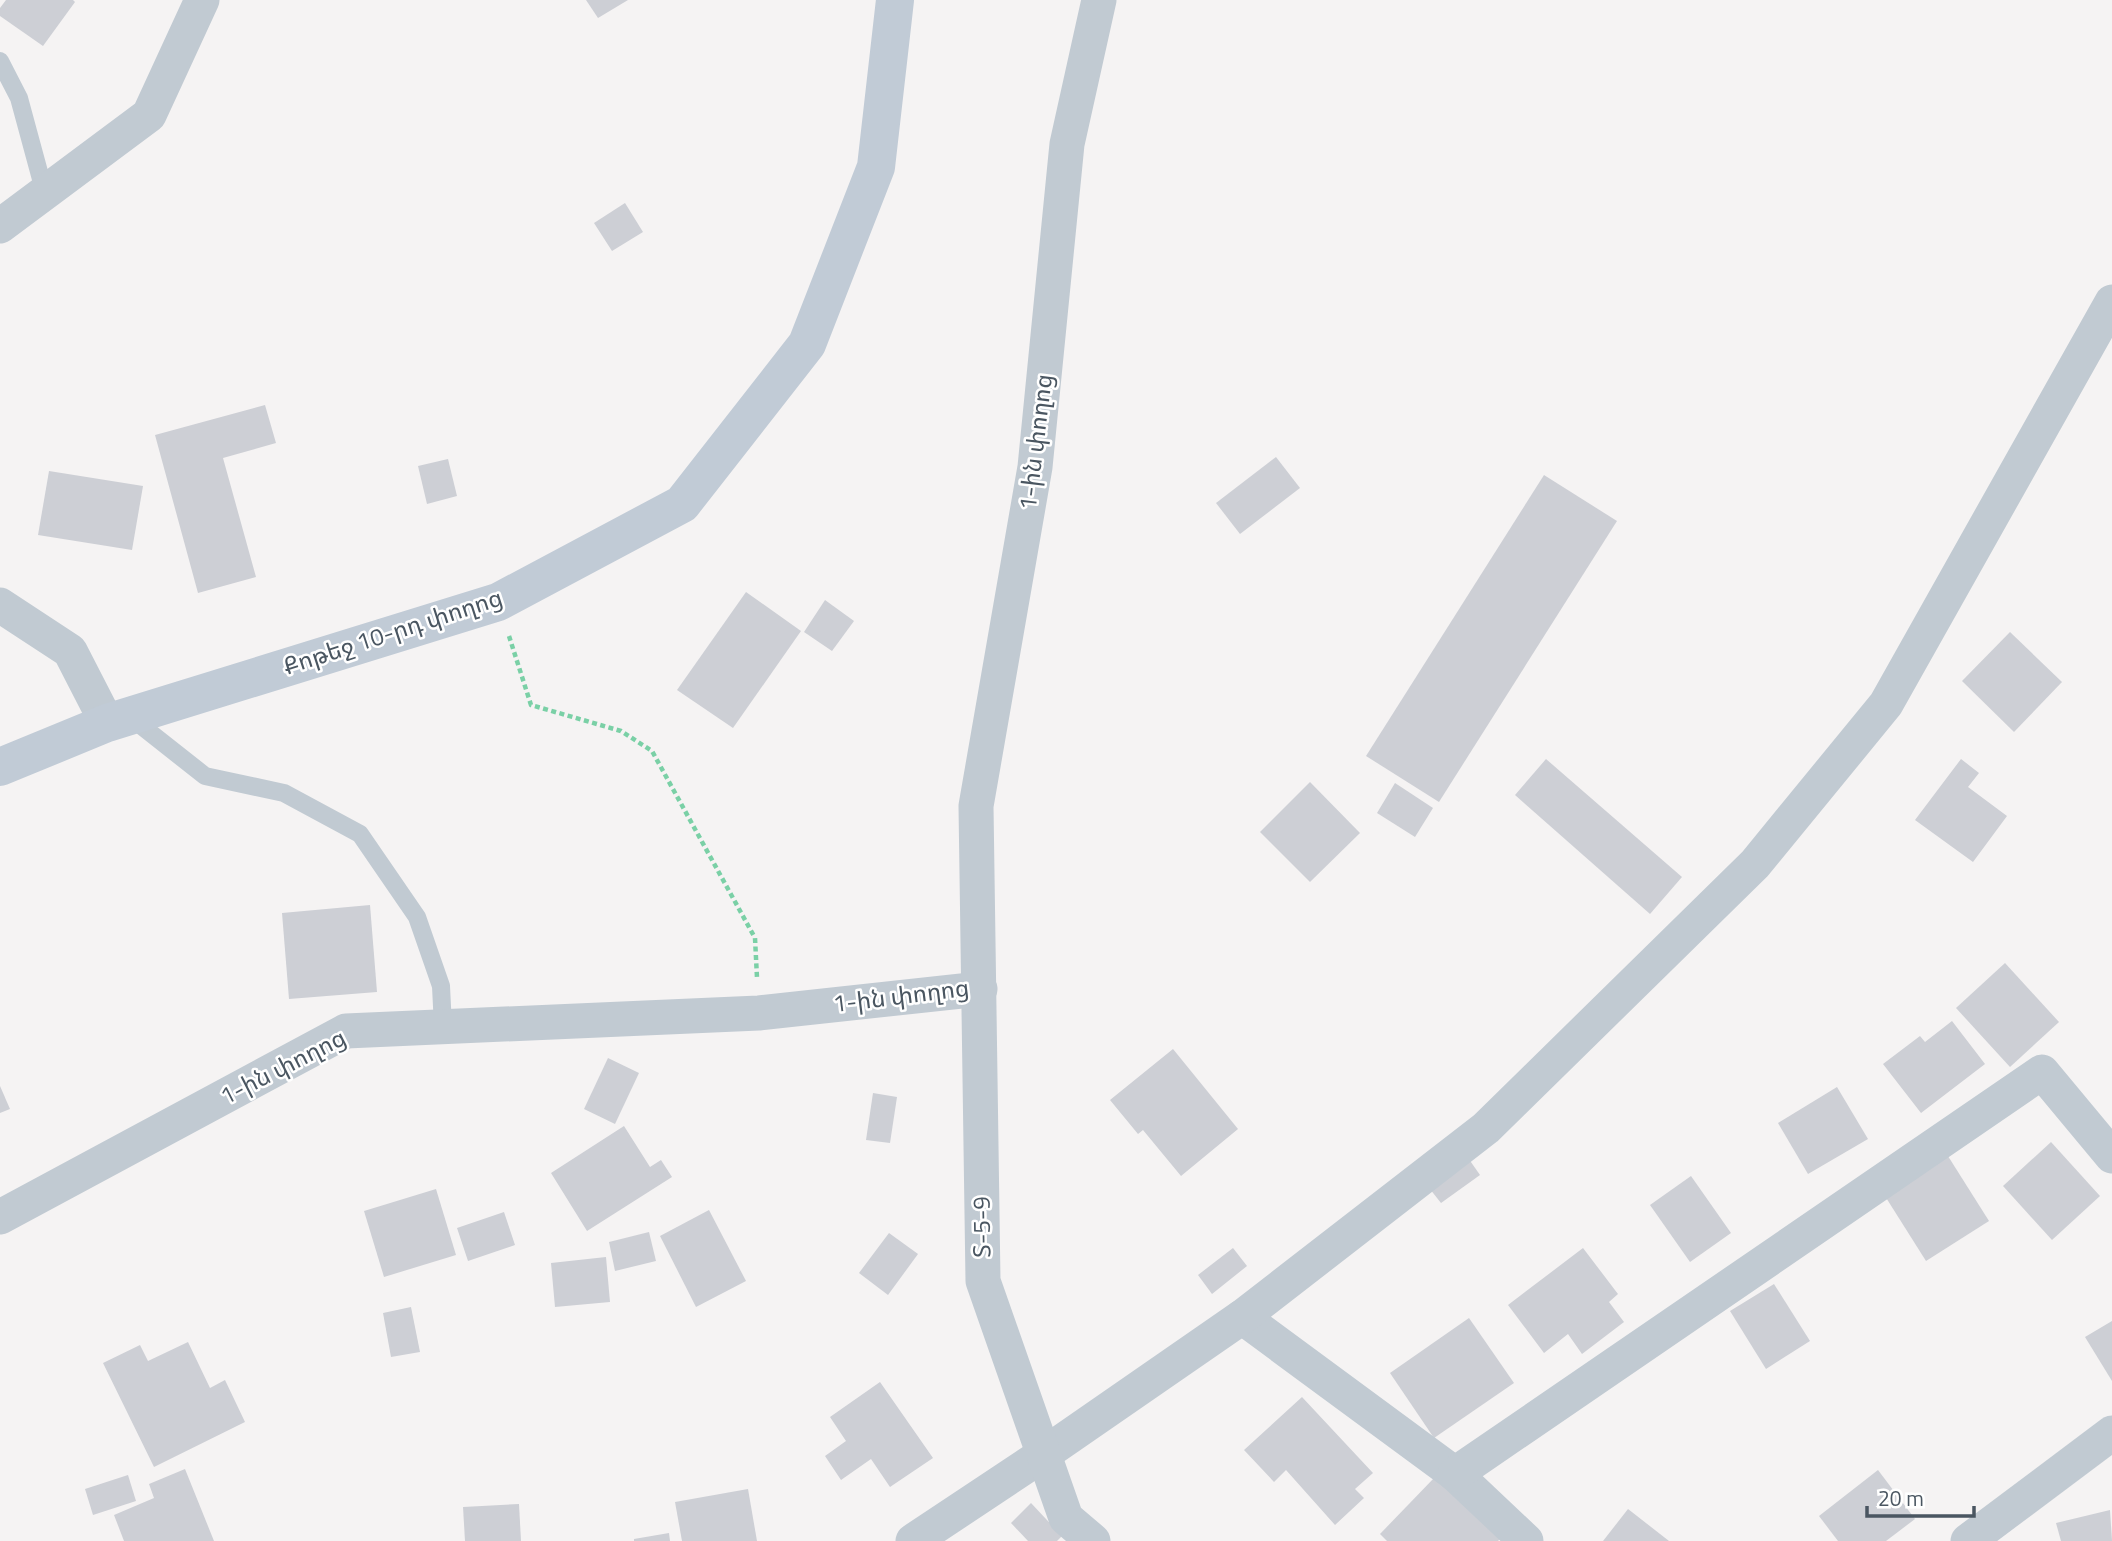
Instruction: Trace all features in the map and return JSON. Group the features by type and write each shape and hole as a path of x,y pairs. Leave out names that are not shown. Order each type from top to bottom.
{"street":[{"path":"0,226 149,115 202,0"},
{"name":"Քոթեջ 10-րդ փողոց","path":"0,767 118,719 498,602 682,504 807,344 876,167 895,0"},
{"name":"1-ին փողոց","path":"0,1217 346,1031 759,1013 980,989 976,806 1035,467 1067,144 1098,0"},
{"path":"913,1541 1242,1317 1486,1128 1755,864 1886,704 2112,302"},
{"path":"0,605 70,651 118,719"},
{"name":"Տ-5-9","path":"980,989 983,1281 1066,1518 1093,1541"},
{"path":"1455,1474 2042,1072 2112,1156"},
{"path":"1242,1317 1455,1474 1526,1541"},
{"path":"1968,1541 2112,1433"}],"lane":[{"path":"0,61 19,98 45,194"},
{"path":"118,719 205,776 284,793 360,834 417,916 441,986 443,1027"}],"path":[{"path":"498,602 531,705 621,731 653,751 755,938 759,1013"}],"building":[{"path":"6,0 75,2 43,46 0,16 0,8"},
{"path":"586,0 628,0 598,18"},
{"path":"625,203 643,232 612,251 594,223"},
{"path":"265,405 276,443 223,458 256,577 198,593 155,435"},
{"path":"1276,457 1300,488 1240,534 1216,503"},
{"path":"448,459 457,496 427,504 418,466"},
{"path":"49,471 143,486 132,550 38,535"},
{"path":"1544,475 1617,521 1439,802 1366,756"},
{"path":"746,592 801,631 733,728 677,690"},
{"path":"825,600 854,621 832,651 804,632"},
{"path":"2010,632 2062,682 2014,732 1962,681"},
{"path":"1546,759 1682,877 1650,914 1515,795"},
{"path":"1961,759 1979,773 1968,787 2007,816 1973,862 1915,820"},
{"path":"1310,782 1360,833 1310,882 1260,832"},
{"path":"1395,783 1433,808 1415,837 1377,813"},
{"path":"370,905 377,992 289,999 282,913"},
{"path":"2005,963 2059,1022 2010,1067 1956,1008"},
{"path":"1952,1021 1985,1064 1921,1113 1883,1064 1920,1036 1925,1042"},
{"path":"1173,1049 1238,1129 1181,1176 1143,1130 1138,1134 1110,1100"},
{"path":"608,1058 639,1073 615,1124 584,1109"},
{"path":"0,1086 10,1109 0,1113"},
{"path":"1837,1087 1868,1139 1808,1174 1778,1123"},
{"path":"873,1093 897,1097 890,1143 866,1140"},
{"path":"624,1126 650,1167 661,1160 672,1177 587,1231 551,1173"},
{"path":"2051,1142 2100,1196 2052,1240 2003,1186"},
{"path":"1941,1145 1989,1221 1926,1261 1878,1185"},
{"path":"1466,1155 1480,1175 1441,1203 1426,1184"},
{"path":"1691,1176 1731,1233 1690,1262 1650,1205"},
{"path":"436,1189 456,1255 384,1277 364,1211"},
{"path":"709,1210 746,1281 696,1307 660,1236"},
{"path":"504,1212 515,1245 468,1261 457,1228"},
{"path":"649,1232 656,1261 615,1271 609,1242"},
{"path":"889,1233 918,1254 888,1295 859,1273"},
{"path":"1233,1248 1247,1266 1212,1294 1198,1275"},
{"path":"1583,1248 1618,1294 1609,1302 1624,1322 1582,1354 1568,1334 1544,1353 1508,1305"},
{"path":"606,1257 610,1302 555,1307 551,1263"},
{"path":"1774,1284 1810,1341 1766,1369 1730,1311"},
{"path":"411,1307 420,1352 391,1357 383,1313"},
{"path":"1469,1318 1514,1383 1434,1438 1390,1373"},
{"path":"2112,1321 2112,1381 2085,1337"},
{"path":"188,1342 210,1388 225,1380 245,1422 154,1467 103,1363 140,1345 148,1361"},
{"path":"880,1382 933,1458 890,1487 871,1459 841,1480 825,1456 846,1441 830,1417"},
{"path":"1302,1397 1373,1473 1355,1489 1364,1498 1335,1525 1286,1470 1274,1482 1244,1450"},
{"path":"185,1469 214,1541 124,1541 114,1515 154,1498 149,1484"},
{"path":"1878,1470 1915,1519 1886,1541 1838,1541 1819,1516"},
{"path":"128,1475 136,1501 93,1515 85,1489"},
{"path":"1435,1477 1500,1539 1387,1541 1380,1534"},
{"path":"748,1489 757,1541 682,1541 675,1502"},
{"path":"1031,1503 1062,1536 1057,1541 1028,1541 1011,1523"},
{"path":"519,1504 521,1541 465,1541 463,1507"},
{"path":"1628,1509 1669,1541 1603,1541"},
{"path":"2110,1510 2112,1541 2061,1541 2056,1523"},
{"path":"669,1533 670,1541 634,1541 634,1539"}]}
